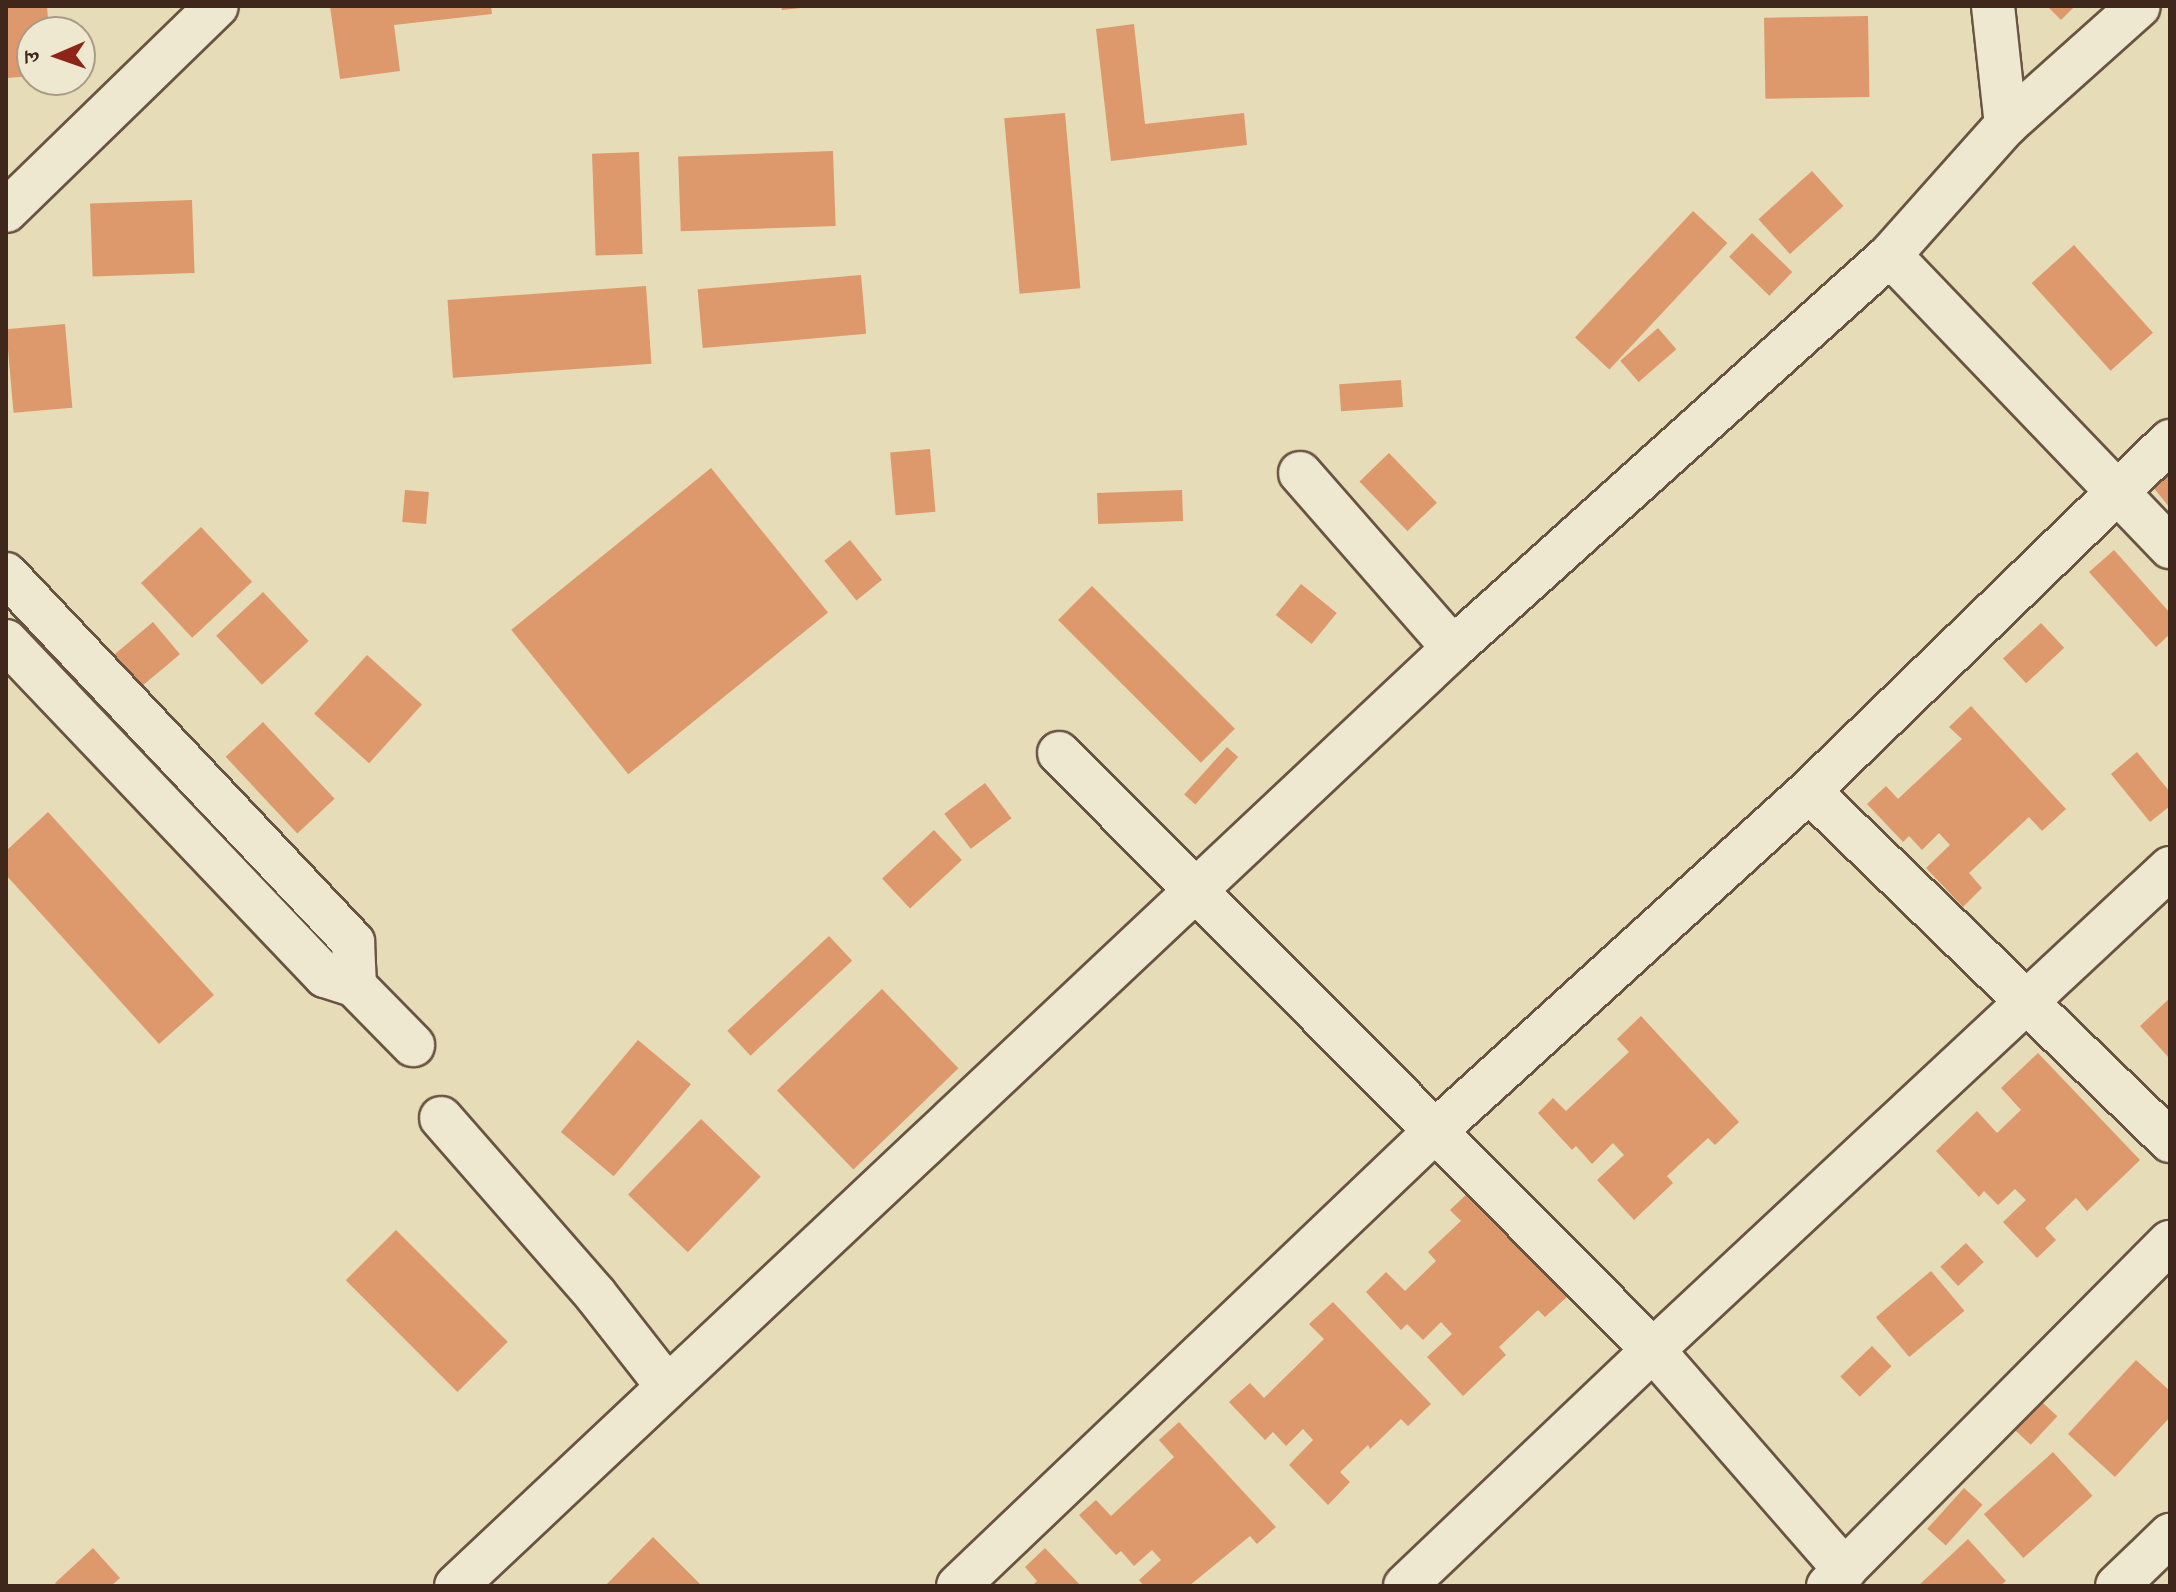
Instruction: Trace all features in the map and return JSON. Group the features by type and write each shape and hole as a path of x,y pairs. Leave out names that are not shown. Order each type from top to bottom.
{"street":[{"path":"6,211 217,6"},
{"path":"1993,6 2006,125"},
{"path":"456,1586 1453,648 1890,255 2006,125 2139,6"},
{"path":"1890,255 2170,547"},
{"path":"958,1586 1434,1132 1809,791 2170,441"},
{"path":"1300,473 1453,648"},
{"path":"6,574 353,942 355,986"},
{"path":"6,641 325,976 355,986 413,1045"},
{"path":"1059,753 1653,1350 1837,1578 2162,1267"},
{"path":"1809,791 2170,1141"},
{"path":"1405,1586 2170,868"},
{"path":"441,1118 595,1294 667,1386"},
{"path":"2117,1586 2170,1535"}],"building":[{"path":"6,6 47,6 48,16 16,16 16,77 6,78"},
{"path":"330,6 491,6 492,14 394,25 400,71 340,79"},
{"path":"781,6 801,6 801,8 782,10"},
{"path":"2047,6 2075,6 2061,20"},
{"path":"1868,16 1869,97 1765,99 1764,18"},
{"path":"1134,24 1145,124 1244,113 1247,145 1111,161 1096,29"},
{"path":"1065,113 1080,288 1020,294 1004,118"},
{"path":"833,151 836,226 681,231 678,156"},
{"path":"639,152 643,254 596,256 592,154"},
{"path":"1812,171 1843,206 1790,254 1758,219"},
{"path":"192,200 195,273 93,277 90,204"},
{"path":"1693,211 1727,243 1609,370 1575,338"},
{"path":"1752,233 1792,272 1769,296 1729,257"},
{"path":"2074,245 2153,333 2111,371 2032,283"},
{"path":"861,275 866,334 703,348 698,289"},
{"path":"646,286 651,364 453,378 447,300"},
{"path":"65,324 72,408 14,413 6,329"},
{"path":"1658,328 1676,349 1639,382 1620,361"},
{"path":"1401,380 1403,407 1341,411 1339,384"},
{"path":"930,449 935,512 896,515 890,452"},
{"path":"1389,453 1437,503 1407,531 1360,481"},
{"path":"2170,454 2170,508 2144,476"},
{"path":"711,468 828,613 628,774 511,630"},
{"path":"405,490 429,492 426,524 402,522"},
{"path":"1182,490 1183,521 1098,524 1097,493"},
{"path":"201,527 252,582 192,638 141,583"},
{"path":"850,540 882,580 856,600 824,561"},
{"path":"2114,550 2170,613 2170,634 2156,647 2089,572"},
{"path":"1301,584 1337,613 1312,644 1276,615"},
{"path":"1092,586 1235,729 1201,763 1058,620"},
{"path":"263,592 309,641 262,685 216,636"},
{"path":"153,622 180,654 136,691 109,659"},
{"path":"2041,623 2064,648 2026,683 2003,658"},
{"path":"367,655 422,705 369,763 314,714"},
{"path":"1971,706 2066,809 2042,831 2029,817 1969,873 1982,888 1963,907 1926,868 1950,845 1939,833 1922,850 1909,836 1903,842 1867,804 1886,786 1898,799 1962,739 1949,727"},
{"path":"263,722 335,799 297,834 226,757"},
{"path":"1227,747 1238,757 1195,805 1184,795"},
{"path":"2137,752 2170,792 2170,806 2150,822 2111,774"},
{"path":"985,783 1011,818 971,849 944,814"},
{"path":"48,812 214,995 159,1044 6,875 6,851"},
{"path":"934,830 962,860 910,908 882,878"},
{"path":"829,936 852,961 751,1056 727,1031"},
{"path":"882,989 958,1068 853,1170 777,1090"},
{"path":"2170,998 2170,1059 2140,1026"},
{"path":"1641,1016 1739,1122 1715,1145 1708,1138 1667,1176 1673,1183 1634,1220 1597,1180 1624,1155 1613,1143 1592,1164 1576,1146 1572,1150 1538,1113 1553,1098 1566,1111 1629,1052 1617,1039"},
{"path":"638,1040 691,1084 614,1176 561,1132"},
{"path":"2038,1053 2140,1160 2087,1211 2076,1198 2045,1228 2056,1240 2037,1258 2003,1222 2026,1200 2015,1189 1998,1205 1984,1191 1979,1197 1936,1151 1977,1111 1997,1133 2021,1110 2001,1088"},
{"path":"701,1119 761,1177 688,1252 628,1195"},
{"path":"1470,1191 1568,1296 1545,1317 1538,1310 1499,1347 1506,1355 1463,1396 1427,1357 1452,1334 1441,1322 1423,1340 1407,1324 1401,1330 1366,1292 1386,1272 1405,1291 1436,1261 1428,1252 1461,1221 1450,1210"},
{"path":"396,1230 508,1342 458,1392 346,1280"},
{"path":"1966,1243 1984,1262 1958,1286 1940,1267"},
{"path":"1931,1271 1964,1311 1909,1357 1876,1317"},
{"path":"1333,1302 1431,1404 1408,1426 1401,1419 1340,1472 1350,1482 1328,1505 1289,1465 1313,1440 1303,1429 1286,1446 1273,1432 1265,1440 1229,1402 1250,1383 1264,1398 1324,1339 1309,1324"},
{"path":"1872,1346 1891,1366 1860,1397 1840,1377"},
{"path":"2136,1360 2170,1391 2170,1417 2115,1477 2068,1434"},
{"path":"2042,1402 2057,1416 2031,1445 2015,1431"},
{"path":"1179,1422 1276,1527 1257,1544 1250,1536 1189,1586 1144,1586 1139,1580 1161,1560 1152,1550 1134,1566 1121,1551 1116,1555 1079,1515 1096,1500 1111,1516 1174,1457 1159,1440"},
{"path":"2053,1452 2092,1496 2023,1558 1984,1514"},
{"path":"1964,1488 1983,1505 1946,1546 1927,1529"},
{"path":"653,1537 702,1586 605,1586"},
{"path":"1968,1539 2006,1581 2000,1586 1918,1586"},
{"path":"93,1548 120,1578 111,1586 57,1586 55,1583"},
{"path":"1045,1548 1081,1586 1032,1586 1037,1581 1025,1567"}]}
